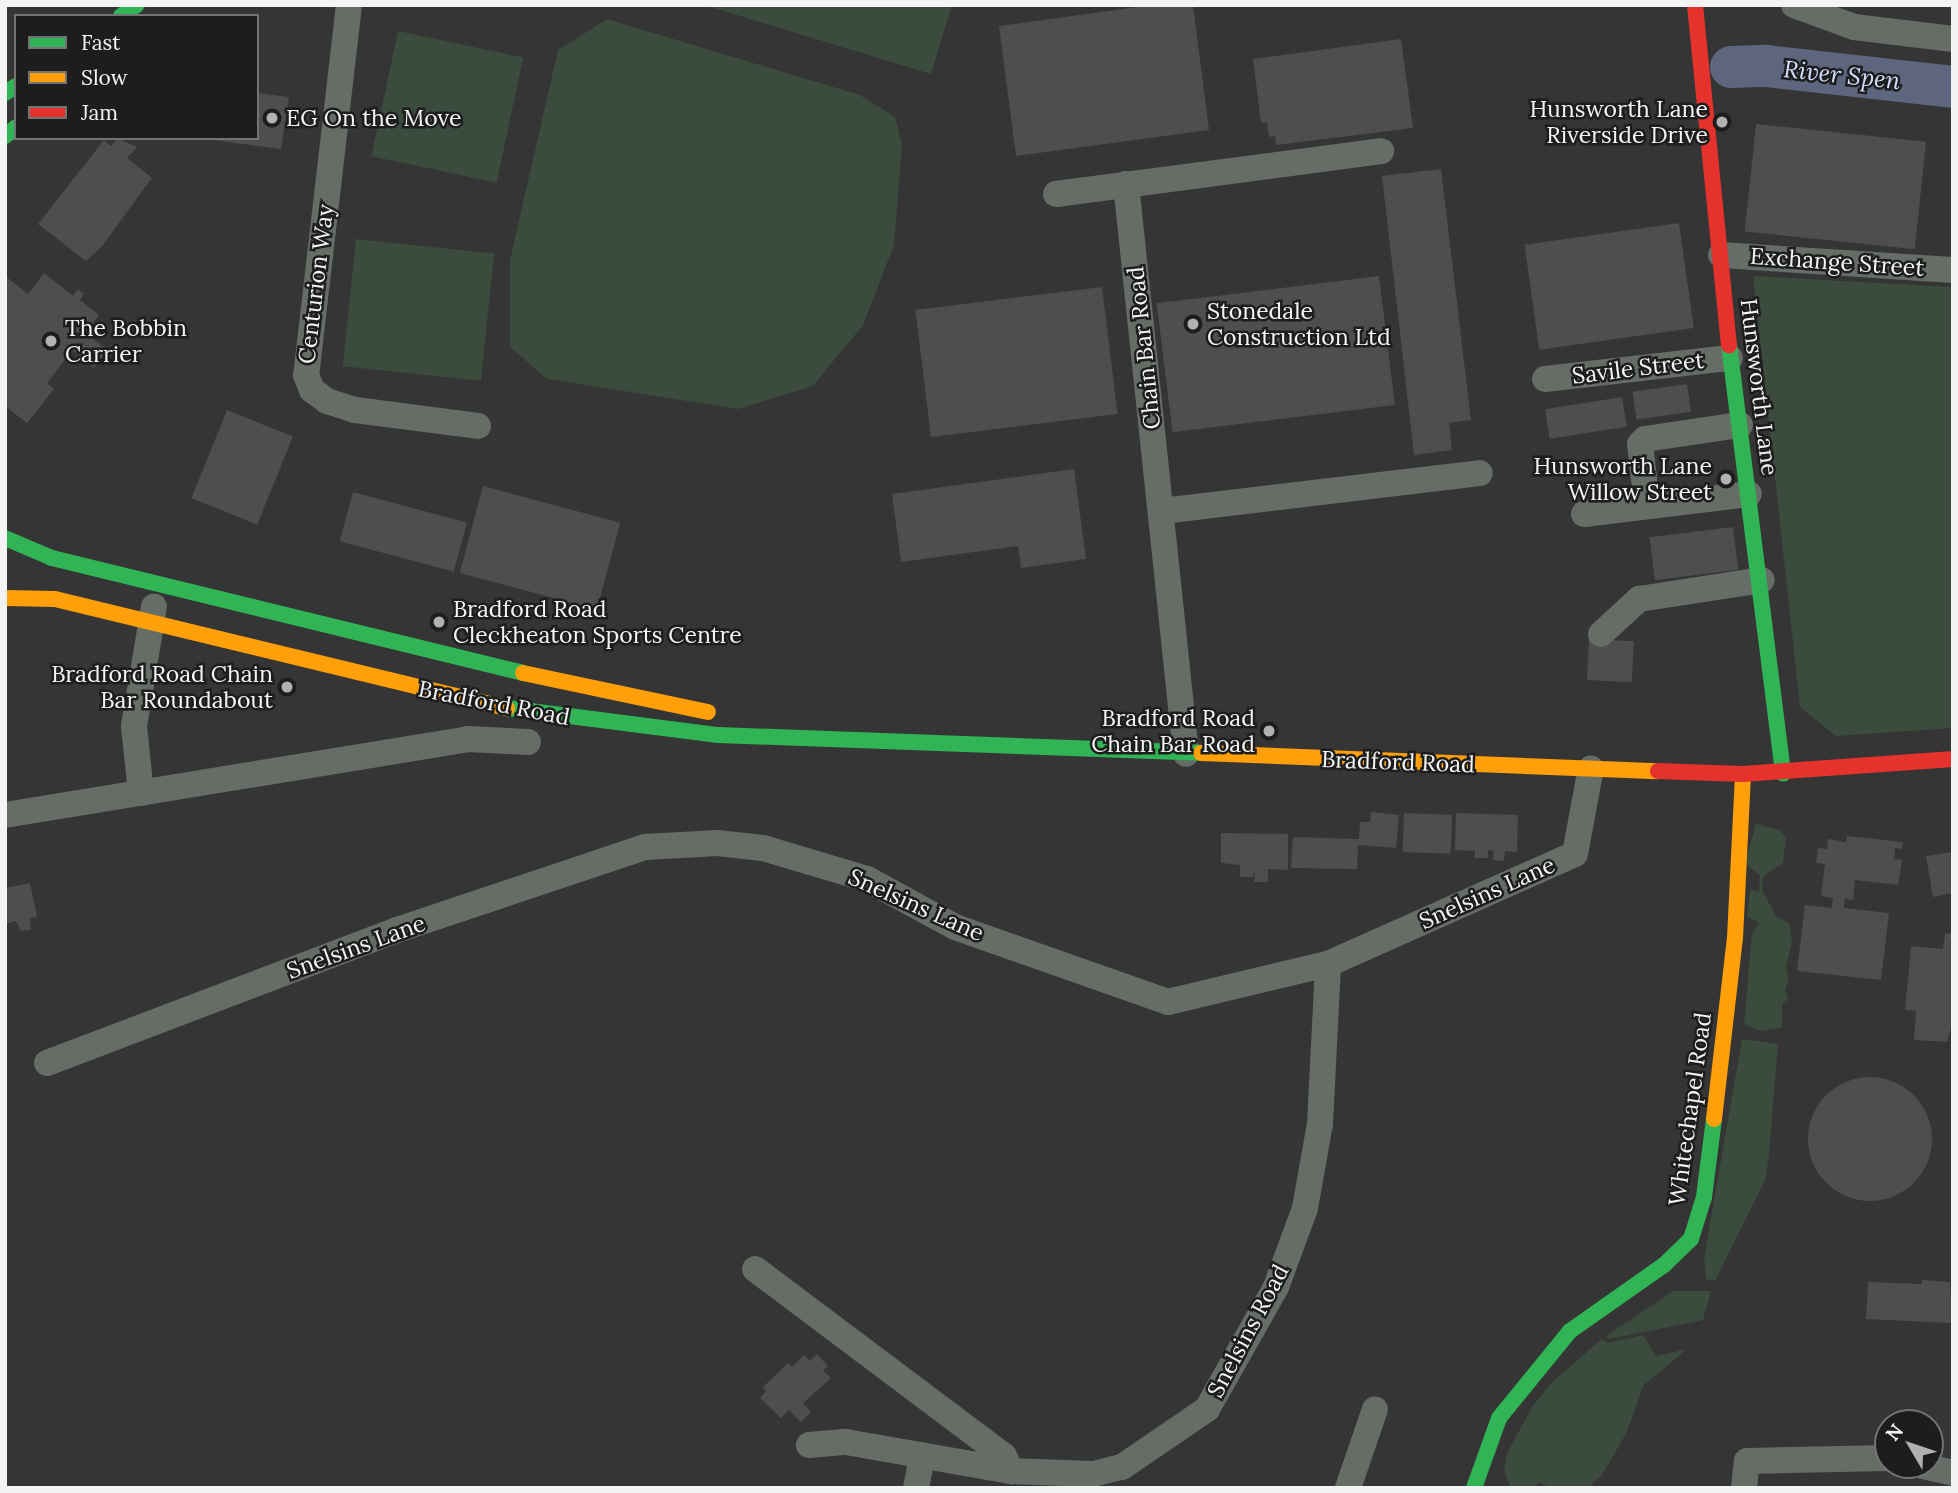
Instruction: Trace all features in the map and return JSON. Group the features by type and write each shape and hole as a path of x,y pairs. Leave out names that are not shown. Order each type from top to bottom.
{"main road":[{"name":"Hunsworth Lane","path":"1695,5 1730,358 1762,580 1783,774"},
{"name":"Bradford Road","path":"5,538 52,558 159,585 552,680 843,742"},
{"name":"Bradford Road","path":"5,598 55,599 486,705 718,735 843,742 1743,774 1783,774 1953,760"},
{"name":"Whitechapel Road","path":"1475,1488 1499,1418 1570,1331 1664,1265 1691,1239 1704,1197 1721,1070 1735,938 1743,774"}],"street":[{"name":"Centurion Way","path":"349,5 306,375 312,390 336,404 478,426"},
{"path":"1794,5 1854,27 1953,39"},
{"path":"1056,194 1381,151"},
{"name":"Chain Bar Road","path":"1126,184 1186,754"},
{"name":"Exchange Street","path":"1721,255 1953,270"},
{"name":"Savile Street","path":"1545,379 1730,358"},
{"path":"1647,506 1640,444 1645,439 1740,425"},
{"path":"1162,511 1480,473"},
{"path":"1584,514 1749,494"},
{"path":"1601,634 1639,599 1762,580"},
{"path":"141,793 134,726 159,585"},
{"name":"Bradford Road","path":"5,814 468,739 528,742"},
{"name":"Snelsins Lane","path":"47,1063 397,930 645,848 717,843 803,859 867,879 955,926 1168,1002 1328,964 1575,853 1591,768"},
{"name":"Snelsins Road","path":"810,1445 846,1442 1011,1471 1062,1476 1122,1467 1207,1409 1276,1287 1305,1208 1320,1124 1328,964"},
{"path":"755,1269 1004,1456 1011,1471"},
{"path":"1348,1488 1375,1409"},
{"path":"916,1488 922,1456"},
{"path":"1744,1488 1746,1461 1874,1458"}],"green space":[{"path":"704,5 952,5 931,74"},
{"path":"607,19 860,95 895,117 902,144 894,245 863,325 813,386 738,409 547,379 510,347 510,260 558,50"},
{"path":"398,31 523,58 497,183 371,156"},
{"path":"356,239 494,254 481,381 343,366"},
{"path":"1753,276 1953,287 1953,728 1836,736 1800,707"},
{"path":"1756,824 1780,830 1786,837 1783,863 1763,877 1762,890 1776,916 1790,924 1792,942 1786,967 1789,980 1785,989 1788,999 1782,1004 1782,1027 1761,1031 1744,1024 1752,933 1760,923 1747,917 1750,889 1759,892 1760,876 1745,863"},
{"path":"1742,1039 1778,1044 1769,1154 1766,1178 1715,1281 1706,1279 1704,1258"},
{"path":"1673,1291 1711,1291 1703,1320 1609,1339 1606,1336"},
{"path":"1643,1335 1656,1356 1687,1349 1643,1386 1627,1432 1602,1475 1588,1488 1553,1488 1538,1482 1535,1488 1511,1488 1504,1471 1507,1453 1532,1407 1552,1382 1602,1339 1607,1343"}],"building":[{"path":"1152,5 1193,5 1209,130 1016,156 999,26"},
{"path":"1401,39 1413,128 1276,145 1275,136 1269,137 1267,122 1261,123 1253,59"},
{"name":"EG On the Move","path":"259,93 289,97 281,149 213,140 259,140"},
{"path":"1756,124 1926,142 1915,249 1745,231"},
{"path":"104,140 111,146 116,140 121,140 137,147 127,158 152,178 102,246 86,261 38,224"},
{"path":"1441,169 1471,420 1449,423 1452,450 1414,455 1382,176"},
{"path":"1679,223 1694,328 1539,350 1525,245"},
{"name":"The Bobbin Carrier","path":"44,273 73,296 78,289 84,294 80,300 99,315 85,333 108,350 94,368 72,350 47,383 54,389 27,423 5,406 5,276 28,294"},
{"path":"1379,276 1395,405 1173,432 1157,303"},
{"path":"1102,287 1118,414 931,437 915,310"},
{"path":"1687,384 1691,412 1636,419 1633,392"},
{"path":"1622,397 1627,427 1550,439 1545,409"},
{"path":"227,410 293,437 257,525 191,498"},
{"path":"1074,469 1086,559 1021,568 1018,546 901,562 892,494"},
{"path":"483,486 620,523 597,610 460,573"},
{"path":"353,492 467,523 454,572 340,541"},
{"path":"1733,527 1738,570 1655,580 1650,537"},
{"path":"1589,639 1634,641 1632,682 1587,680"},
{"path":"1371,812 1399,815 1396,848 1358,845 1357,869 1291,868 1293,837 1359,839 1360,822 1370,822"},
{"path":"1404,813 1452,815 1451,854 1403,852"},
{"path":"1456,813 1518,815 1517,852 1505,851 1504,861 1493,860 1494,851 1488,850 1488,858 1475,858 1475,851 1455,850"},
{"path":"1221,833 1288,834 1288,870 1268,869 1268,882 1254,882 1255,868 1253,877 1240,877 1240,865 1221,863"},
{"path":"1847,836 1903,842 1902,849 1895,848 1894,859 1902,860 1898,885 1855,880 1853,900 1845,899 1844,908 1889,913 1881,980 1797,971 1805,905 1832,908 1833,898 1821,896 1825,864 1816,863 1818,848 1827,849 1828,839 1846,842"},
{"path":"1953,852 1953,893 1933,897 1926,856"},
{"path":"30,883 37,917 30,918 31,930 21,931 16,921 5,924 5,888"},
{"path":"1945,933 1953,934 1953,1022 1947,1042 1914,1040 1916,1011 1905,1010 1911,946 1943,949"},
{"path":"1870,1077 1894,1082 1914,1095 1927,1115 1932,1139 1927,1163 1914,1183 1894,1196 1870,1201 1846,1196 1826,1183 1813,1163 1808,1139 1813,1115 1826,1095 1846,1082"},
{"path":"1922,1280 1950,1282 1952,1323 1866,1319 1868,1282 1922,1284"},
{"path":"817,1354 828,1366 823,1371 831,1378 803,1403 811,1412 801,1422 789,1410 781,1418 760,1398 766,1391 763,1387 788,1363 792,1367 804,1355 810,1361"}],"waterway":[{"name":"River Spen","path":"1731,67 1766,66 1953,87"}],"traffic: fast":[{"path":"124,14 137,5"},
{"path":"5,93 14,87"},
{"path":"5,136 14,129"},
{"path":"1729,345 1783,774"},
{"path":"5,538 52,558 523,673"},
{"path":"507,708 718,735 1201,753"},
{"path":"1474,1488 1499,1418 1570,1331 1664,1265 1691,1239 1704,1197 1714,1119"}],"traffic: slow":[{"path":"5,598 55,599 507,708"},
{"path":"523,673 708,712"},
{"path":"1201,753 1658,771"},
{"path":"1714,1119 1735,938 1743,774"}],"traffic: jam":[{"path":"1695,5 1729,345"},
{"path":"1658,771 1743,774 1953,759"}],"place":[{"name":"EG On the Move","path":"272,118"},
{"name":"Hunsworth Lane Riverside Drive","path":"1722,122"},
{"name":"Stonedale Construction Ltd","path":"1193,324"},
{"name":"The Bobbin Carrier","path":"51,341"},
{"name":"Hunsworth Lane Willow Street","path":"1726,479"},
{"name":"Bradford Road Cleckheaton Sports Centre","path":"439,622"},
{"name":"Bradford Road Chain Bar Roundabout","path":"287,687"},
{"name":"Bradford Road Chain Bar Road","path":"1269,731"}]}
